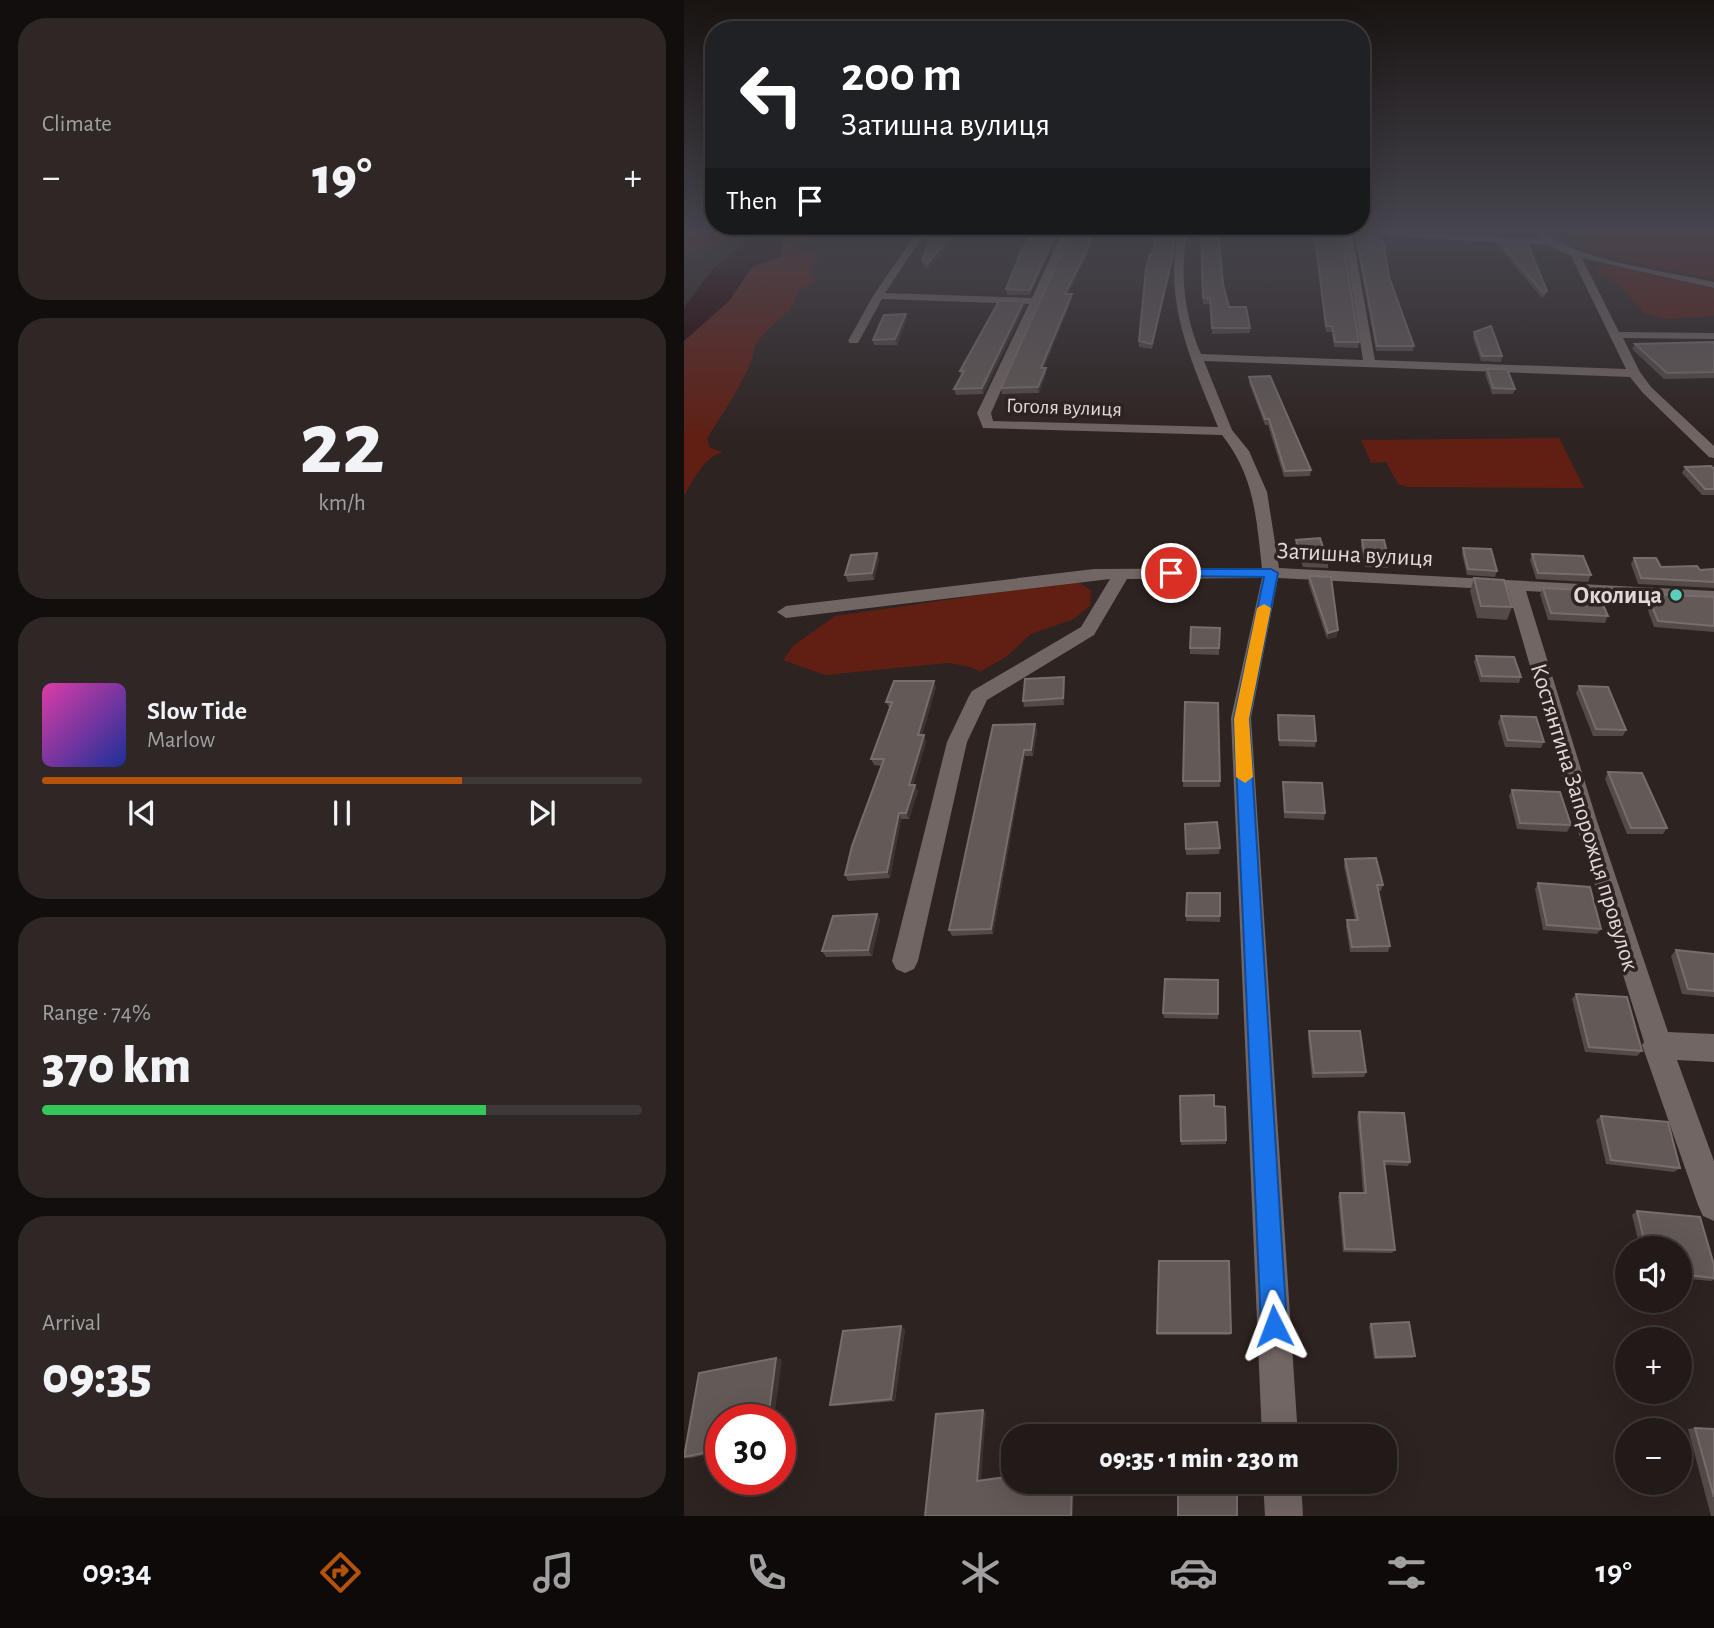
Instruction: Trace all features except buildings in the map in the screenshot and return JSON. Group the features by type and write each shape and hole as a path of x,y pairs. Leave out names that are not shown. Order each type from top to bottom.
{"street":[{"path":"854,341 875,301"},
{"path":"1027,301 1035,301"},
{"name":"Гоголя вулиця","path":"1035,301 984,413 988,425 1226,431"},
{"path":"1181,301 1182,314 1196,357 1226,431 1242,451 1260,492 1271,573 1241,719 1279,1424"},
{"path":"1359,301 1370,365"},
{"path":"1598,301 1634,373 1647,390 1714,454"},
{"path":"1614,335 1714,336"},
{"path":"1196,357 1634,373"},
{"path":"905,961 957,742 979,696 1088,631 1122,573"},
{"name":"Затишна вулиця","path":"786,612 1094,574 1122,573 1271,573 1516,588 1714,596"},
{"name":"Костянтина Запорожця провулок","path":"1516,588 1568,766 1656,1045 1714,1205"},
{"path":"1656,1045 1714,1048"},
{"path":"1283,1494 1284,1516"}],"shaded area":[{"path":"689,301 729,301 684,341 684,307"},
{"path":"729,301 795,301 755,346 752,360 741,382 707,438 710,448 723,452 704,464 684,496 684,341"},
{"path":"1633,301 1714,301 1714,316 1664,319 1644,313"},
{"path":"1559,438 1584,488 1408,487 1398,484 1386,462 1371,463 1361,440"},
{"path":"1076,581 1091,590 1090,606 1074,619 1031,634 1006,657 980,672 971,667 948,663 825,675 783,660 793,646 835,616"}],"slow traffic":[{"path":"1245,777 1241,719 1264,608"}],"place":[{"name":"Околица","path":"1676,595"}],"route":[{"path":"1171,573 1271,573 1241,719 1274,1326"}]}
